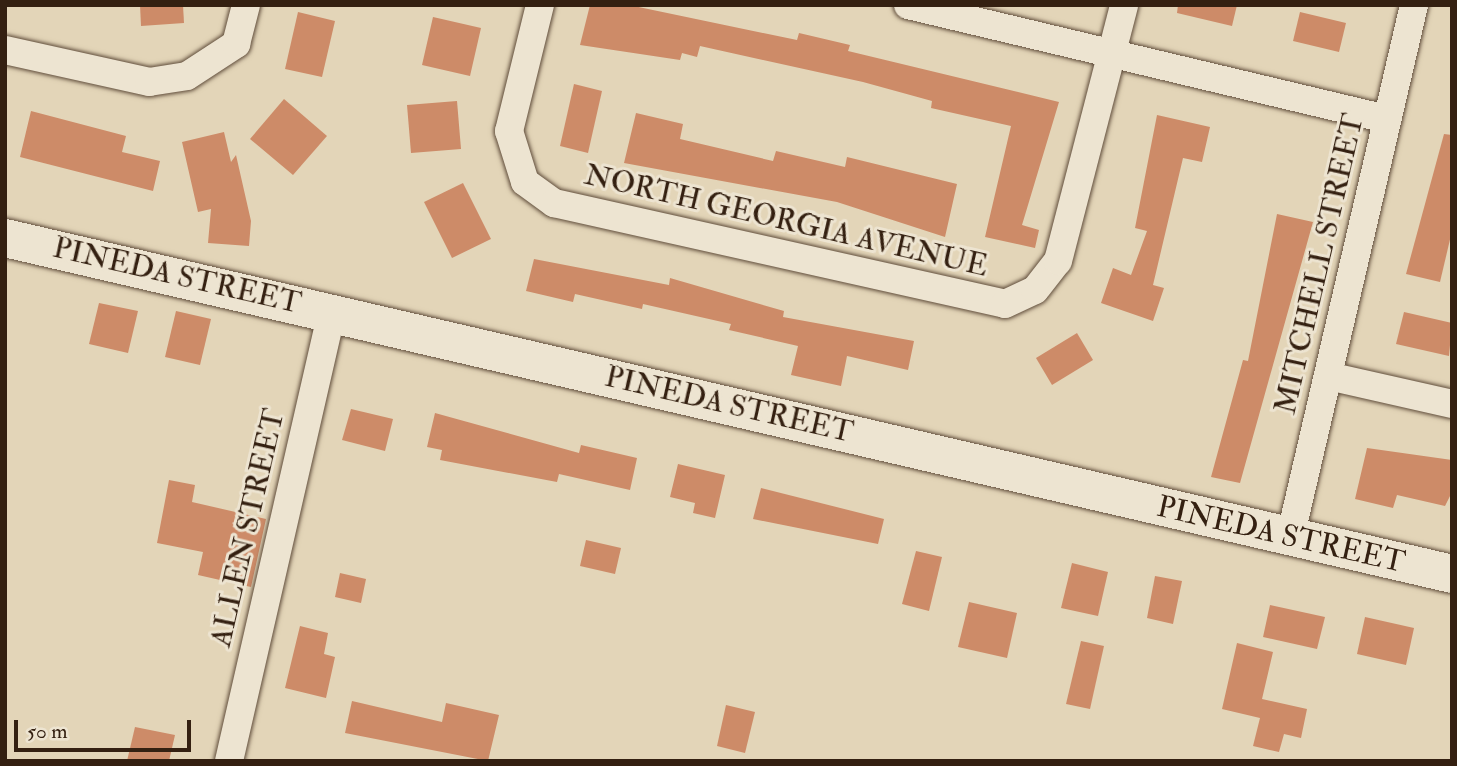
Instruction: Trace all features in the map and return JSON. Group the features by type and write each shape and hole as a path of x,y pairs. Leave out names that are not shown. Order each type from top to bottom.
{"street":[{"path":"5,50 149,82 187,76 236,44 246,5"},
{"name":"NORTH GEORGIA AVENUE","path":"540,5 509,131 525,182 554,202 1005,304 1035,290 1058,261 1113,52"},
{"path":"908,5 1388,119"},
{"path":"1113,52 1124,5"},
{"name":"MITCHELL STREET","path":"1290,538 1414,5"},
{"name":"PINEDA STREET","path":"5,238 332,311 1452,574"},
{"name":"ALLEN STREET","path":"229,761 332,311"},
{"path":"1328,376 1452,404"}],"building":[{"path":"140,5 183,5 184,23 141,26"},
{"path":"590,5 629,5 797,40 799,33 850,45 848,51 1059,102 1022,225 1039,230 1035,248 985,237 1011,126 931,108 932,101 863,82 700,46 697,57 682,53 680,60 580,45"},
{"path":"1178,5 1237,5 1232,26 1177,13"},
{"path":"298,12 335,21 322,77 285,69"},
{"path":"1300,12 1346,23 1339,52 1293,41"},
{"path":"433,17 481,28 470,76 422,65"},
{"path":"574,84 602,91 588,153 560,146"},
{"path":"284,99 327,136 293,175 250,139"},
{"path":"457,101 461,149 411,153 407,105"},
{"path":"31,111 126,136 122,152 160,161 153,191 20,157"},
{"path":"636,113 683,124 680,139 773,161 776,151 845,167 847,157 957,184 945,237 837,202 624,163"},
{"path":"1157,115 1210,127 1202,162 1183,158 1153,285 1164,288 1153,321 1101,303 1113,268 1131,275 1147,231 1135,228"},
{"path":"224,132 231,162 236,155 251,221 249,246 208,243 211,209 198,212 182,142"},
{"path":"1444,134 1452,135 1452,231 1440,282 1406,274"},
{"path":"463,183 491,239 452,258 424,202"},
{"path":"1277,214 1313,222 1240,483 1211,477 1243,360 1248,361"},
{"path":"534,259 669,285 670,278 784,311 783,317 914,341 908,370 847,356 841,386 791,375 798,346 729,330 731,324 643,304 642,309 575,294 573,302 526,291"},
{"path":"99,303 138,311 128,353 89,344"},
{"path":"176,311 211,319 200,365 165,357"},
{"path":"1404,312 1452,323 1449,356 1396,344"},
{"path":"1077,333 1093,360 1052,385 1036,358"},
{"path":"351,409 393,419 385,451 342,440"},
{"path":"435,413 579,453 581,445 637,458 630,490 559,474 557,482 440,460 442,450 427,447"},
{"path":"1367,448 1452,460 1452,492 1445,506 1397,495 1393,508 1355,499"},
{"path":"678,464 725,475 715,518 693,513 695,503 670,497"},
{"path":"169,480 195,485 192,502 266,519 251,587 198,575 203,552 157,543"},
{"path":"761,488 884,519 878,544 753,519"},
{"path":"586,540 621,548 615,574 580,566"},
{"path":"916,551 942,557 929,611 902,604"},
{"path":"1072,563 1108,572 1098,616 1061,608"},
{"path":"340,573 366,579 361,603 335,597"},
{"path":"1155,576 1182,581 1173,624 1147,618"},
{"path":"969,602 1017,613 1007,658 958,647"},
{"path":"1270,605 1325,617 1317,649 1263,637"},
{"path":"1365,617 1414,628 1406,665 1357,654"},
{"path":"300,626 328,633 324,654 335,657 326,698 285,688"},
{"path":"1081,641 1104,646 1090,709 1066,704"},
{"path":"1237,643 1273,652 1262,699 1307,709 1301,738 1284,734 1279,752 1253,746 1260,718 1222,709"},
{"path":"352,701 442,722 446,703 499,715 488,761 345,733"},
{"path":"726,705 755,712 745,753 717,746"},
{"path":"135,727 175,735 169,761 127,761"}]}
